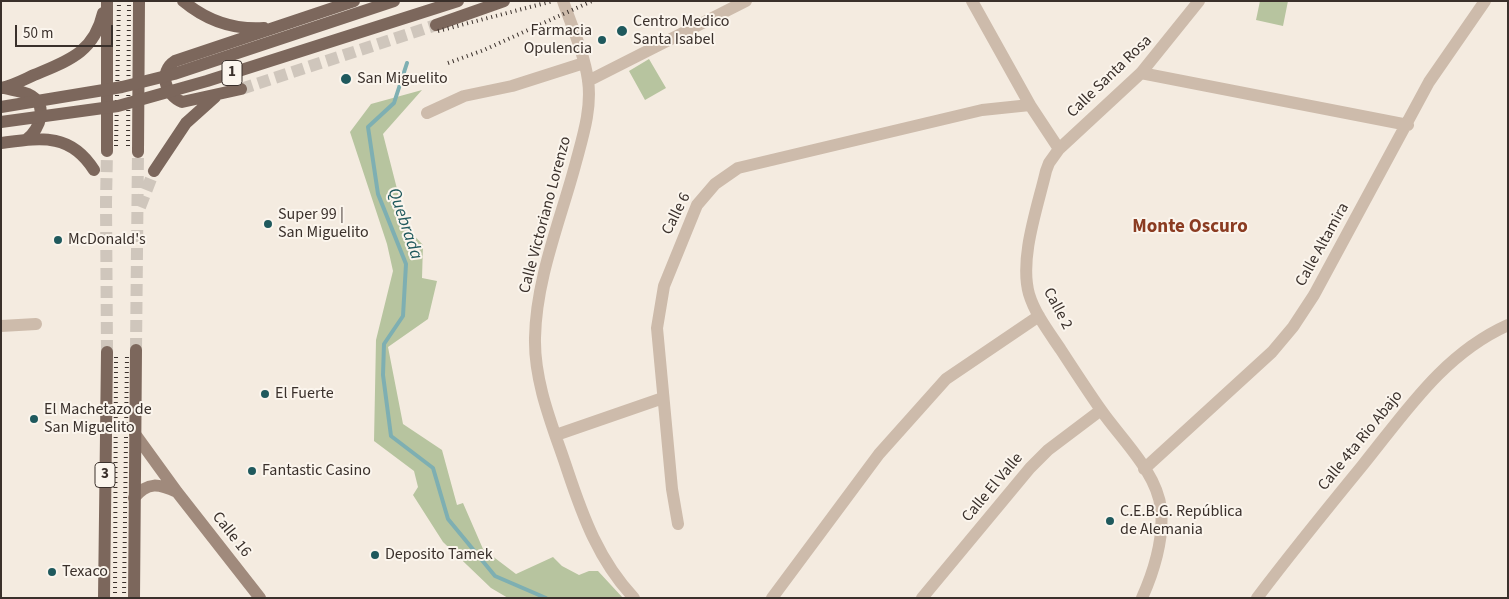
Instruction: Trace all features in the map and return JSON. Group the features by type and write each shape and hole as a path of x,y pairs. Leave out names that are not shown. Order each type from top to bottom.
{"main road":[{"path":"3,88 57,66 87,48 102,19 106,1"},
{"path":"106,1 108,151"},
{"path":"138,152 139,1"},
{"path":"184,1 210,19 234,26 263,28 294,22"},
{"path":"241,89 188,102 177,100 169,93 165,82 168,67 175,61 354,1"},
{"path":"1,107 122,87 174,74 394,1"},
{"name":"1","path":"1,122 118,106 207,81 458,1"},
{"path":"436,25 504,1"},
{"path":"3,88 29,95 37,102 41,113 40,124 35,133 26,140"},
{"path":"154,171 186,124 217,95"},
{"path":"1,143 47,139 67,144 84,156 94,170"},
{"name":"3","path":"134,598 136,350"},
{"name":"3","path":"104,598 107,352"},
{"name":"Calle 16","path":"135,434 177,492 260,598"},
{"path":"134,498 140,490 152,484 158,484 177,492"}],"street":[{"name":"Calle Victoriano Lorenzo","path":"563,1 584,63 588,81 588,114 547,262 534,336 535,359 540,386 556,436 594,542 608,566 634,598"},
{"path":"588,81 746,1"},
{"path":"972,1 1030,105 1059,149"},
{"name":"Calle Santa Rosa","path":"1059,149 1141,73 1199,1"},
{"name":"Calle Altamira","path":"1144,469 1272,352 1293,327 1314,295 1408,125 1429,82 1485,1"},
{"path":"427,113 464,96 512,86 584,63"},
{"path":"1141,73 1408,125"},
{"name":"Calle 6","path":"678,524 672,489 657,328 664,286 697,205 715,184 738,168 982,110 1030,105"},
{"name":"Calle 2","path":"1059,149 1048,163 1027,256 1026,275 1029,294 1039,316 1101,410 1144,469 1156,492 1161,508 1161,528 1156,559 1142,598"},
{"path":"772,598 878,454 946,379 1039,316"},
{"path":"1,326 36,324"},
{"name":"Calle 4ta Rio Abajo","path":"1257,598 1296,546 1437,374 1472,344 1508,325"},
{"path":"556,436 663,398"},
{"name":"Calle El Valle","path":"922,598 1030,468 1048,450 1101,410"}],"green space":[{"path":"1260,1 1288,1 1283,26 1256,20"},
{"path":"649,59 666,88 645,100 629,71"},
{"path":"422,90 383,134 407,228 423,245 422,278 437,281 428,319 388,347 403,424 442,450 457,505 463,503 483,549 516,574 553,557 562,566 579,575 589,571 598,571 623,598 508,598 491,588 443,542 413,495 418,487 414,471 374,441 376,340 393,271 387,244 350,132 371,104"}],"waterway":[{"name":"Quebrada","path":"407,63 394,103 368,127 378,194 406,264 403,316 384,344 383,375 391,436 433,468 448,519 495,576 546,598"}],"tunnel":[{"path":"241,89 436,25"},
{"path":"107,151 107,352"},
{"path":"136,350 138,152"},
{"path":"140,207 154,171"}],"railway":[{"path":"116,146 119,1"},
{"path":"128,146 129,1"},
{"path":"438,31 553,1"},
{"path":"448,63 484,50 592,1"},
{"path":"124,598 127,355"},
{"path":"115,598 116,356"}],"place":[{"name":"Centro Medico Santa Isabel","path":"622,31"},
{"name":"Farmacia Opulencia","path":"602,40"},
{"name":"San Miguelito","path":"346,79"},
{"name":"Super 99 | San Miguelito","path":"268,224"},
{"name":"McDonald's","path":"58,240"},
{"name":"El Fuerte","path":"265,394"},
{"name":"El Machetazo de San Miguelito","path":"34,419"},
{"name":"Fantastic Casino","path":"252,471"},
{"name":"C.E.B.G. República de Alemania","path":"1110,521"},
{"name":"Deposito Tamek","path":"375,555"},
{"name":"Texaco","path":"52,572"}],"district":[{"name":"Monte Oscuro","path":"1190,228"}]}
